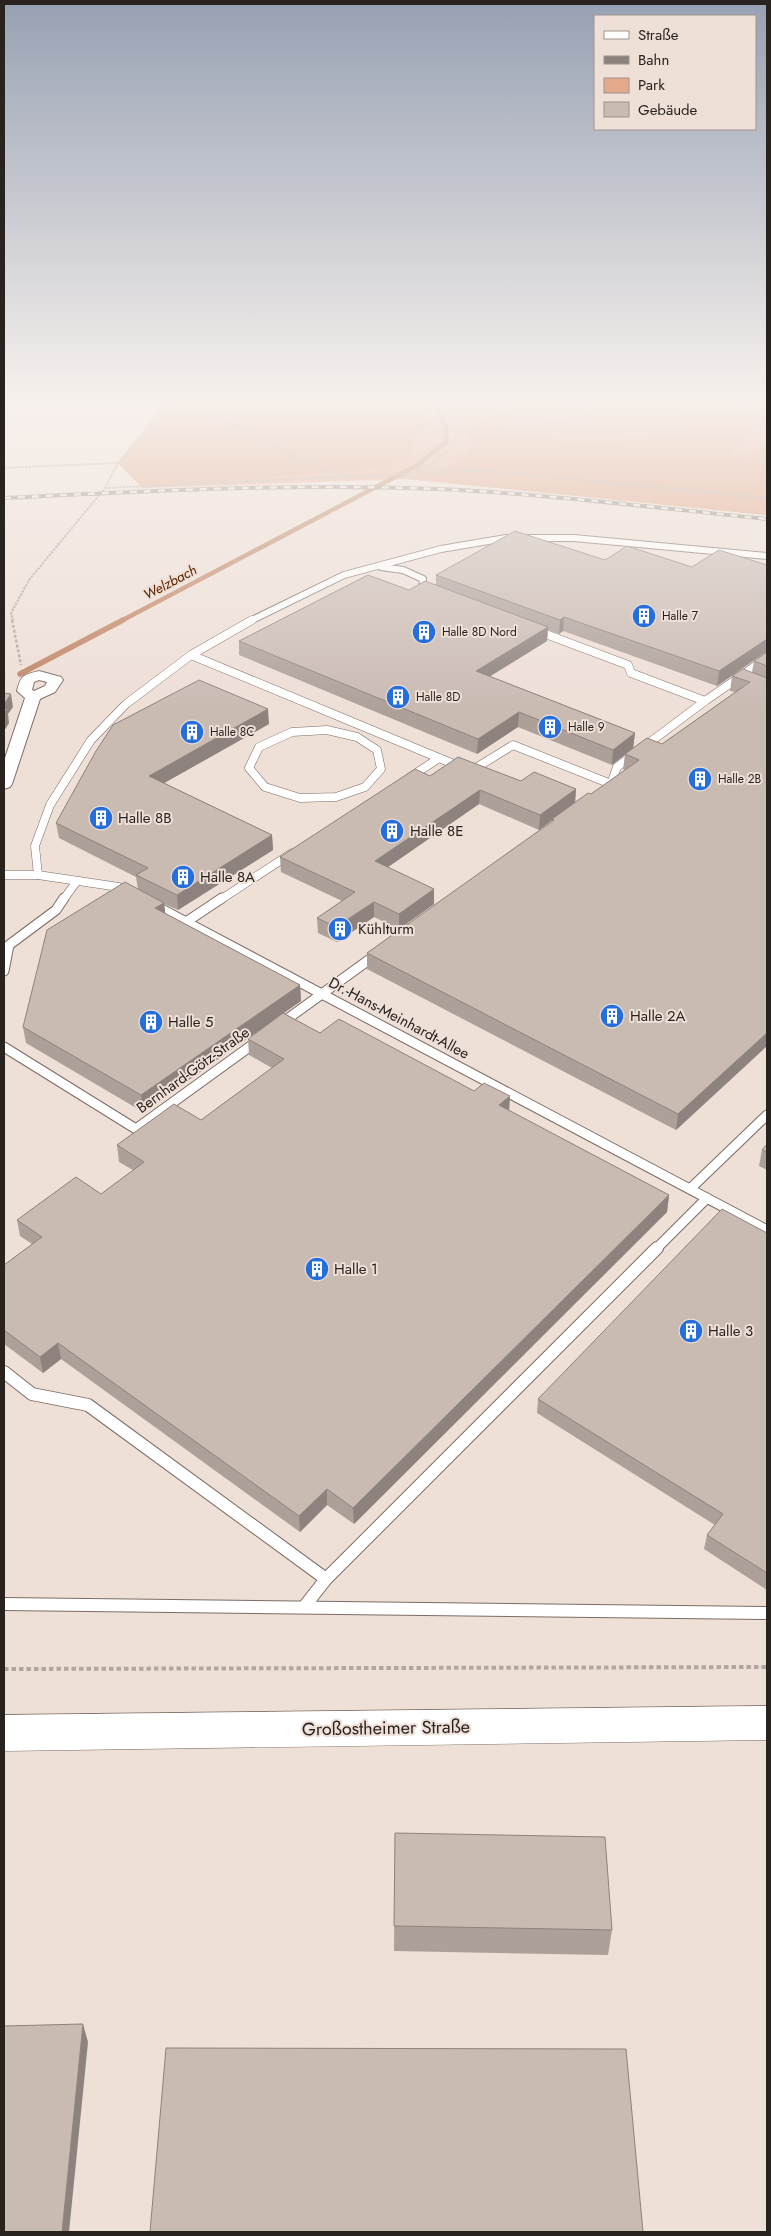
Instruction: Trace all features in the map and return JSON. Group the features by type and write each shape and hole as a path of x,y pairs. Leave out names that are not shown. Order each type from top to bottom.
{"main road":[{"name":"Großostheimer Straße","path":"4,1733 767,1723"}],"street":[{"path":"4,784 33,697"}],"lane":[{"path":"38,875 35,846 50,805 92,740 126,704 190,655 262,614 344,575 440,549 506,538 574,538 767,556"},
{"path":"713,550 749,562"},
{"path":"374,566 403,570 423,579 422,589 431,592"},
{"path":"523,626 628,665 631,673 705,701"},
{"path":"190,655 472,771 513,745 612,784"},
{"path":"596,795 612,784 617,767 705,701 767,658"},
{"path":"740,677 749,680"},
{"path":"327,730 357,737 377,750 381,769 365,787 336,797 300,798 265,787 249,768 259,747 292,732 327,730"},
{"path":"399,784 440,758"},
{"path":"186,922 301,848"},
{"name":"Dr.-Hans-Meinhardt-Allee","path":"4,875 38,875 119,887 767,1230"},
{"path":"4,972 9,945 56,910 77,881"},
{"name":"Bernhard-Götz-Straße","path":"274,1029 384,949"},
{"name":"Bernhard-Götz-Straße","path":"4,1047 136,1129 266,1035"},
{"path":"690,1189 767,1115"},
{"path":"304,1607 326,1579 707,1198"},
{"path":"4,1372 32,1394 88,1405 326,1579"},
{"path":"4,1604 767,1613"}],"path":[{"path":"21,665 11,613 29,580 93,502"},
{"path":"4,1669 767,1667"}],"green space":[{"path":"640,502 767,502 767,515"}],"shaded area":[{"path":"640,502 767,502 767,515"}],"building":[{"name":"Halle 7","path":"515,531 605,560 627,546 692,567 719,550 767,565 767,639 719,671 564,617 560,620 436,575"},
{"path":"368,575 409,590 425,581 548,627 476,671 635,733 613,750 519,712 478,739 239,641"},
{"path":"767,652 767,666 754,661"},
{"path":"743,669 767,678 767,1033 678,1114 367,953 554,820 552,819 588,793 591,794 639,760 625,754 647,738 662,744 750,682 732,676"},
{"path":"199,680 268,709 149,776 272,835 177,895 136,875 148,868 56,823 96,751 113,725"},
{"path":"4,693 11,694 4,704"},
{"path":"458,757 521,781 534,772 576,789 540,815 480,790 375,861 434,889 399,914 374,902 336,927 317,918 355,892 280,857 415,769 430,776"},
{"name":"Halle 5","path":"125,882 164,903 155,908 300,985 141,1095 23,1027 47,930"},
{"name":"Halle 1","path":"283,1013 320,1033 339,1019 474,1091 484,1083 510,1096 499,1105 669,1195 353,1508 327,1489 299,1516 58,1343 40,1357 4,1330 4,1265 42,1237 17,1220 76,1177 101,1194 144,1162 117,1145 174,1104 201,1120 284,1059 248,1039"},
{"path":"767,1144 767,1152 762,1150"},
{"name":"Halle 3","path":"722,1209 767,1233 767,1573 707,1535 723,1514 538,1399"},
{"path":"395,1833 605,1837 612,1930 394,1926"},
{"path":"83,2024 62,2232 4,2232 4,2026"},
{"path":"166,2048 626,2049 643,2232 150,2232"}],"waterway":[{"name":"Welzbach","path":"121,621 347,502"},
{"name":"Welzbach","path":"20,674 123,620"}],"railway":[{"path":"606,502 767,519"}],"place":[{"name":"Halle 7","path":"644,616"},
{"name":"Halle 8D Nord","path":"424,632"},
{"name":"Halle 8D","path":"398,697"},
{"name":"Halle 9","path":"550,727"},
{"name":"Halle 8C","path":"192,732"},
{"name":"Halle 2B","path":"700,779"},
{"name":"Halle 8B","path":"101,818"},
{"name":"Halle 8E","path":"392,831"},
{"name":"Halle 8A","path":"183,877"},
{"name":"Kühlturm","path":"340,929"},
{"name":"Halle 2A","path":"612,1016"},
{"name":"Halle 5","path":"151,1022"},
{"name":"Halle 1","path":"317,1269"},
{"name":"Halle 3","path":"691,1331"}]}
